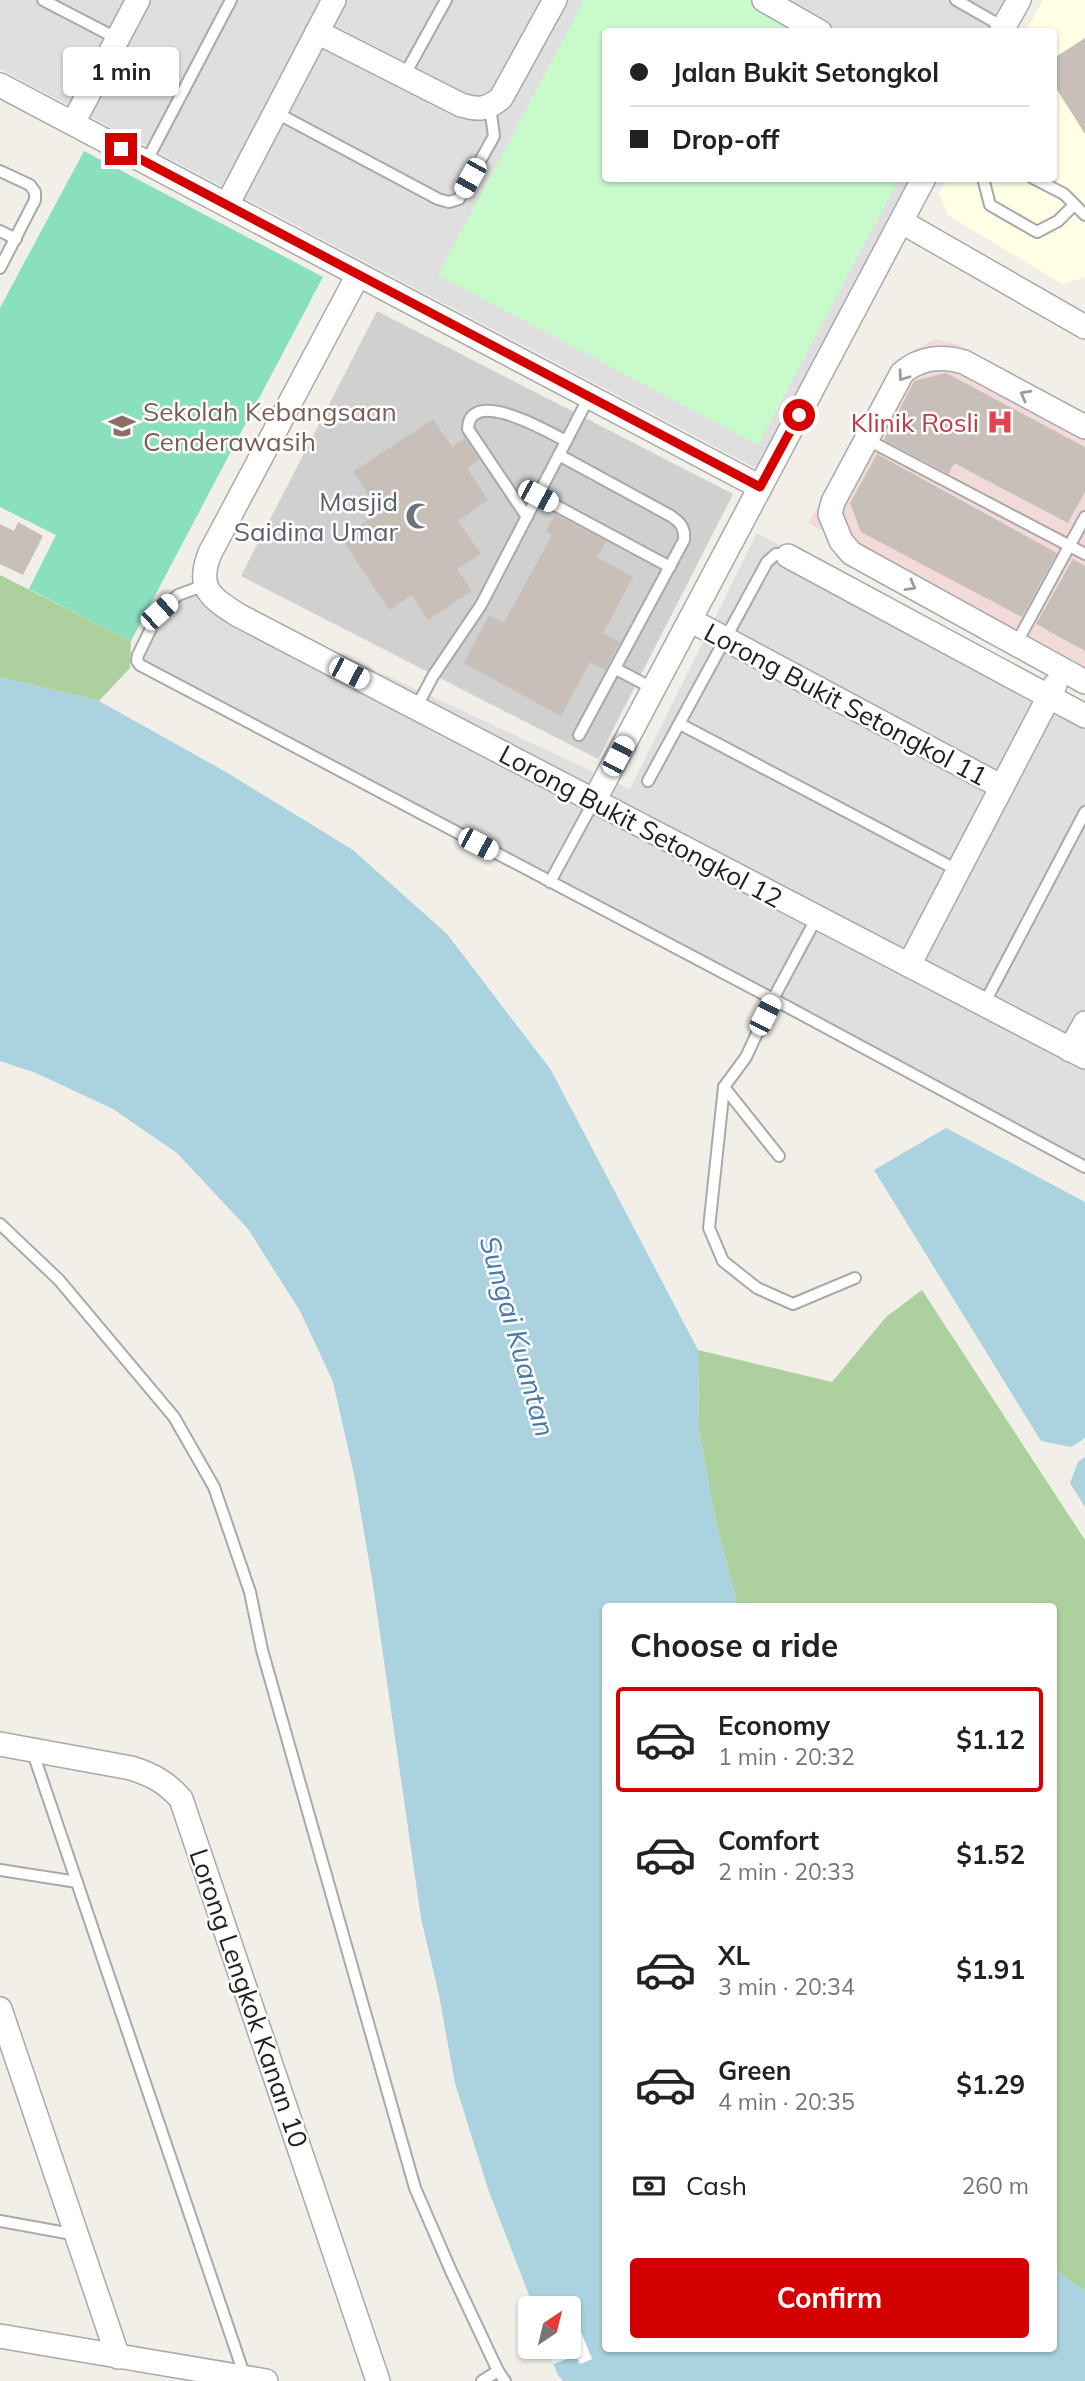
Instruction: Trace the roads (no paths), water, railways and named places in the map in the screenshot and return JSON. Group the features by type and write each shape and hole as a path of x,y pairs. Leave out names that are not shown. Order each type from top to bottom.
{"street":[{"path":"73,123 138,0"},
{"path":"227,205 334,0"},
{"path":"317,32 461,105 477,110 491,107 509,86 555,0"},
{"path":"764,0 813,28"},
{"path":"1003,28 1019,0"},
{"path":"0,85 760,487"},
{"path":"594,801 922,182"},
{"path":"902,222 1082,317"},
{"path":"205,585 204,573 210,553 358,275"},
{"path":"1085,427 964,362 948,357 913,363 902,373 833,502 830,514 841,541 851,554 1085,682"},
{"path":"788,556 1085,716"},
{"name":"Lorong Bukit Setongkol 12","path":"205,585 213,600 238,615 1078,1054"},
{"name":"Lorong Bukit Setongkol 11","path":"690,620 1002,787"},
{"path":"909,965 1063,670"},
{"path":"1078,1054 1085,1023"},
{"name":"Lorong Lengkok Kanan 10","path":"0,1744 141,1771 167,1783 181,1799 378,2381"},
{"path":"0,2009 118,2357"},
{"path":"0,2336 255,2379"}],"lane":[{"path":"44,0 118,39"},
{"path":"146,162 231,0"},
{"path":"404,76 446,0"},
{"path":"956,0 1000,28"},
{"path":"275,112 438,200 449,202 458,199 494,135 491,107"},
{"path":"0,171 30,185 35,192 35,200 0,268"},
{"path":"983,182 990,205 1037,232 1058,221 1074,205"},
{"path":"1041,182 1064,194 1085,215"},
{"path":"0,231 16,239"},
{"path":"416,708 433,676 481,605 589,397"},
{"path":"527,517 468,429 468,421 472,414 480,410 500,412 566,440"},
{"path":"868,440 1085,554"},
{"path":"559,455 680,522 685,530 684,540 579,735"},
{"path":"538,496 670,566"},
{"path":"1016,644 1085,517"},
{"path":"648,781 767,562 776,554 788,556"},
{"path":"205,585 177,595 159,612 138,655 140,666 773,999 1085,1167"},
{"path":"616,668 654,689"},
{"path":"680,723 959,871"},
{"path":"550,882 594,801"},
{"path":"984,1004 1085,812"},
{"path":"817,917 773,999 746,1057 724,1087 709,1228 723,1261 757,1288 793,1304 855,1278"},
{"path":"724,1087 779,1156"},
{"path":"0,1224 59,1280 174,1417 214,1487 250,1592 262,1650 415,2188 451,2271 505,2381"},
{"path":"32,1749 255,2379"},
{"path":"0,1870 77,1882"},
{"path":"0,2221 77,2235"},
{"path":"482,2381 499,2371"}],"water":[{"name":"Sungai Kuantan","path":"0,677 99,701 226,772 353,850 447,934 551,1070 698,1350 699,1432 717,1527 737,1603 602,1603 602,2352 1057,2352 1057,2271 1085,2291 1085,2381 563,2381 558,2375 551,2359 581,2359 581,2296 529,2296 488,2189 455,2083 421,1918 373,1585 355,1479 333,1382 300,1311 248,1229 177,1153 113,1109 36,1073 0,1061"},
{"path":"946,1128 1085,1202 1085,1438 1071,1447 1041,1441 874,1170"},
{"path":"1085,1457 1085,1507 1070,1483 1078,1462"}],"place":[{"name":"Klinik Rosli","path":"1000,422"},
{"name":"Sekolah Kebangsaan Cenderawasih","path":"122,426"},
{"name":"Masjid Saidina Umar","path":"419,516"}]}
